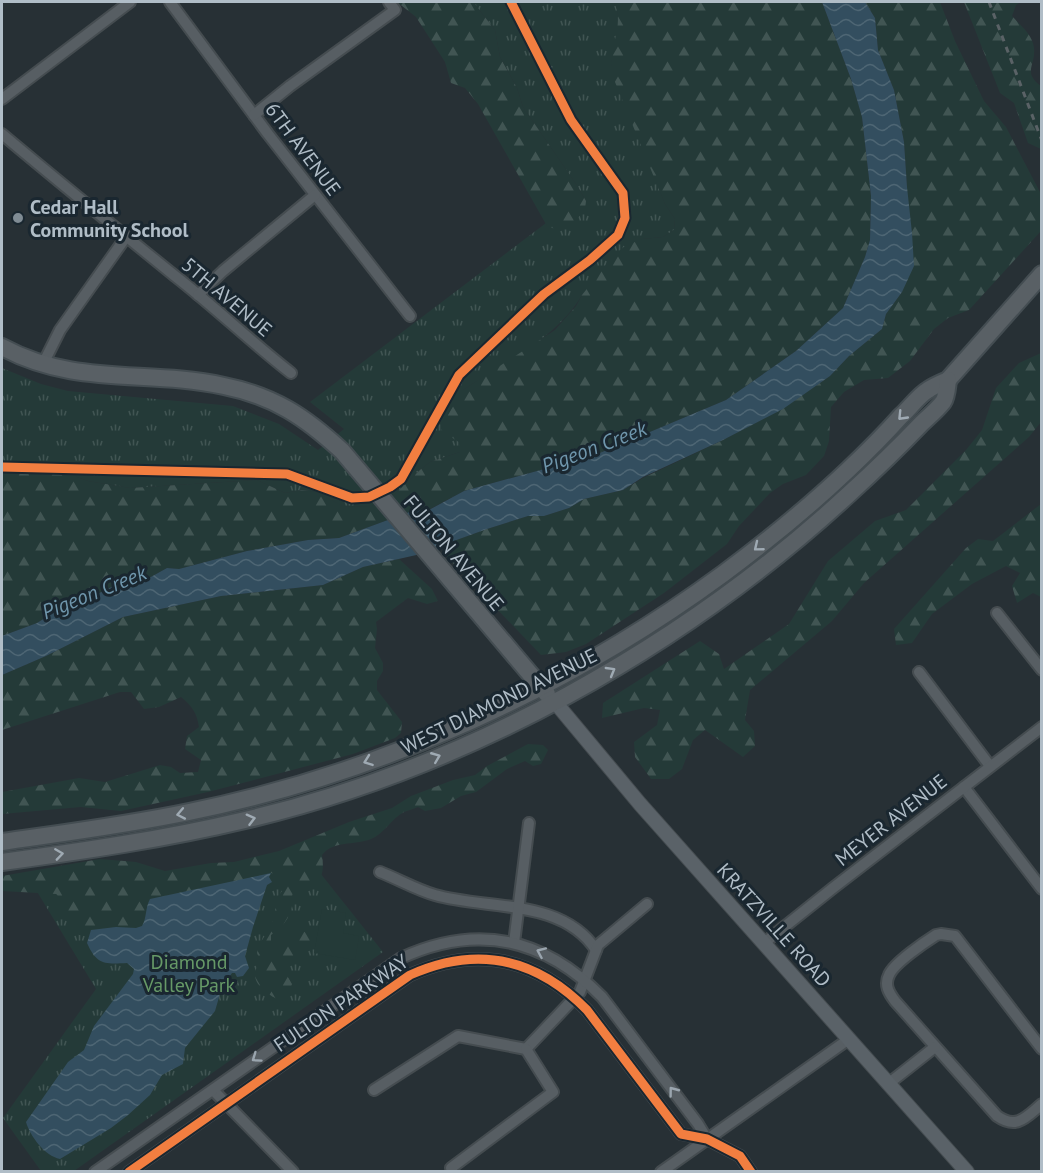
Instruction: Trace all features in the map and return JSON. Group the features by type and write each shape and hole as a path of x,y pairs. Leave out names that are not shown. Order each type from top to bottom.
{"main road":[{"name":"WEST DIAMOND AVENUE","path":"2,842 118,826 189,812 296,785 408,747 466,723 541,687 630,636 737,564 805,509 928,390 948,381 1041,274"},
{"name":"FULTON AVENUE","path":"2,347 43,364 83,374 223,385 273,402 306,419 342,451 555,702"},
{"name":"WEST DIAMOND AVENUE","path":"2,862 110,847 248,820 395,773 466,744 555,702 656,644 741,585 785,550 869,476 944,400 948,381"},
{"name":"KRATZVILLE ROAD","path":"555,702 640,804 967,1172"}],"street":[{"path":"2,99 130,2"},
{"name":"6TH AVENUE","path":"170,2 315,195 410,316"},
{"path":"254,115 392,6"},
{"name":"5TH AVENUE","path":"2,134 291,373"},
{"path":"198,296 223,271 315,195"},
{"path":"43,364 60,330 126,237"},
{"path":"997,613 1041,670"},
{"path":"919,672 990,766"},
{"name":"MEYER AVENUE","path":"764,944 1041,727"},
{"path":"964,787 1041,889"},
{"path":"514,943 529,823"},
{"path":"380,872 435,895 538,912 569,924 596,950"},
{"path":"526,1049 580,992 596,950 604,939 647,904"},
{"path":"1041,1049 958,939 951,934 941,934 930,939 891,971 887,986 895,1001 997,1116 1005,1122 1014,1123 1041,1104"},
{"name":"FULTON PARKWAY","path":"94,1172 401,958 423,948 459,940 495,940 514,943 545,953 584,980 602,997 707,1139"},
{"name":"FULTON PARKWAY","path":"129,1172 410,975 430,966 460,959 510,962 536,971 575,997 681,1134 707,1139"},
{"path":"374,1090 458,1036 526,1049 553,1092 451,1168"},
{"path":"661,1172 849,1039"},
{"path":"888,1084 935,1047"},
{"path":"213,1090 293,1172"},
{"path":"707,1139 740,1156 751,1172"}],"green space":[{"path":"397,2 473,2 495,30 500,57 517,88 523,107 586,201 585,209 577,219 567,226 555,229 547,226 478,104 465,88 451,83 445,62 416,17"},
{"path":"473,2 614,2 619,24 611,64 665,204 675,219 674,230 663,237 642,239 582,295 572,310 544,337 463,390 460,452 430,462 395,494 372,506 344,507 316,492 302,490 285,493 257,480 130,488 88,481 77,477 65,467 33,472 2,471 2,368 41,384 68,391 233,406 279,424 318,450 344,429 310,402 546,223 547,226 586,201 523,107 517,88 500,57 495,30"},
{"path":"614,2 822,2 851,79 862,117 871,196 870,240 843,308 796,351 726,400 595,455 464,491 426,511 415,510 339,538 308,540 247,551 179,569 167,568 149,578 132,577 93,596 75,599 37,623 2,636 2,471 33,472 65,467 77,477 88,481 130,488 257,480 285,493 302,490 316,492 345,507 372,506 395,494 430,462 460,452 460,443 441,430 443,422 463,390 555,330 613,256 625,246 642,239 663,237 674,230 675,219 665,204 611,68 618,25"},
{"path":"865,2 940,2 955,41 984,101 1006,127 1041,194 1041,231 969,310 948,318 934,329 910,361 888,378 864,380 844,392 831,407 829,441 824,456 806,475 783,484 770,493 739,526 727,544 664,593 586,644 566,652 541,655 447,557 443,549 451,542 487,529 528,516 544,516 569,508 584,499 623,490 782,409 830,376 849,356 882,329 886,314 902,292 907,187 904,142 894,90 878,50 875,18"},
{"path":"964,2 1021,2 1016,5 1012,16 1026,30 1033,43 1031,72 1032,77 1041,86 1041,149 1028,143 1014,103 1000,93"},
{"path":"1041,353 1041,422 1029,437 864,583 832,621 750,690 745,720 754,731 755,746 743,757 705,730 693,740 682,769 669,779 651,779 635,757 634,742 657,725 660,710 644,708 602,718 603,703 700,641 719,654 724,669 789,624 828,561 875,521 906,510 966,450 982,430 996,388 1019,363"},
{"path":"1041,504 1041,597 1033,593 1017,603 1012,586 1020,573 1006,566 972,584 932,614 912,643 896,645 894,629 966,548 978,539 993,541"},
{"path":"399,559 432,589 438,601 427,604 408,598 376,622 375,648 383,663 383,671 377,681 377,690 402,722 401,733 395,738 353,754 208,792 121,811 81,807 2,814 2,792 79,778 105,782 160,765 171,767 180,773 198,772 201,760 185,749 187,736 199,727 193,710 181,697 159,707 144,709 131,692 120,692 2,730 2,675 46,656 123,617 221,596 323,585 363,567"},
{"path":"528,744 543,745 548,750 541,764 533,766 525,761 507,769 476,792 461,796 441,808 425,811 418,807 404,812 376,837 332,847 322,855 323,870 320,879 312,886 299,888 294,892 287,919 271,935 271,943 285,941 298,928 312,936 311,944 281,965 292,984 287,998 280,1000 268,994 261,987 255,975 260,960 257,953 259,945 271,926 279,895 288,883 284,876 271,873 147,904 147,914 142,926 92,930 88,936 79,935 60,913 63,899 56,894 2,891 2,876 100,859 136,862 165,871 211,863 234,862 279,851 349,822 392,808 411,796 453,780 475,775"},
{"name":"Diamond Valley Park","path":"305,854 383,952 74,1171 41,1171 3,1118 96,989 33,885 49,886"},
{"path":"322,909 346,913 343,933 359,936 355,960 314,953"}],"water":[{"path":"822,2 865,2 875,18 878,50 894,90 904,142 914,266 902,292 886,314 882,329 849,356 830,376 783,409 643,477 623,490 584,499 569,508 544,516 528,516 487,529 451,542 443,549 363,567 323,585 221,596 123,617 46,656 2,675 2,636 37,623 75,599 93,596 132,577 149,578 167,568 179,569 247,551 308,540 339,538 415,510 427,511 464,491 595,455 726,400 796,351 843,308 870,240 871,196 862,117 851,79"},
{"path":"271,873 269,877 272,882 267,885 245,956 249,968 243,976 237,977 235,973 232,973 222,987 215,1011 185,1048 183,1064 162,1075 150,1095 111,1128 60,1159 44,1150 26,1122 68,1062 84,1050 94,1026 133,974 134,969 127,963 102,962 94,956 87,943 91,930 142,926 150,899"}],"railway":[{"path":"989,2 1042,141"}],"cycle path":[{"path":"2,467 287,474 352,498 369,497 401,479 459,375 544,294 590,260 618,235 625,218 623,193 571,120 511,2"},
{"path":"129,1172 410,975 459,960 482,959 526,968 568,992 587,1010 681,1134 707,1139 740,1156 751,1172"}],"place":[{"name":"Cedar Hall Community School","path":"18,218"}],"water label":[{"name":"Pigeon Creek","path":"594,447"},
{"name":"Pigeon Creek","path":"94,592"}]}
